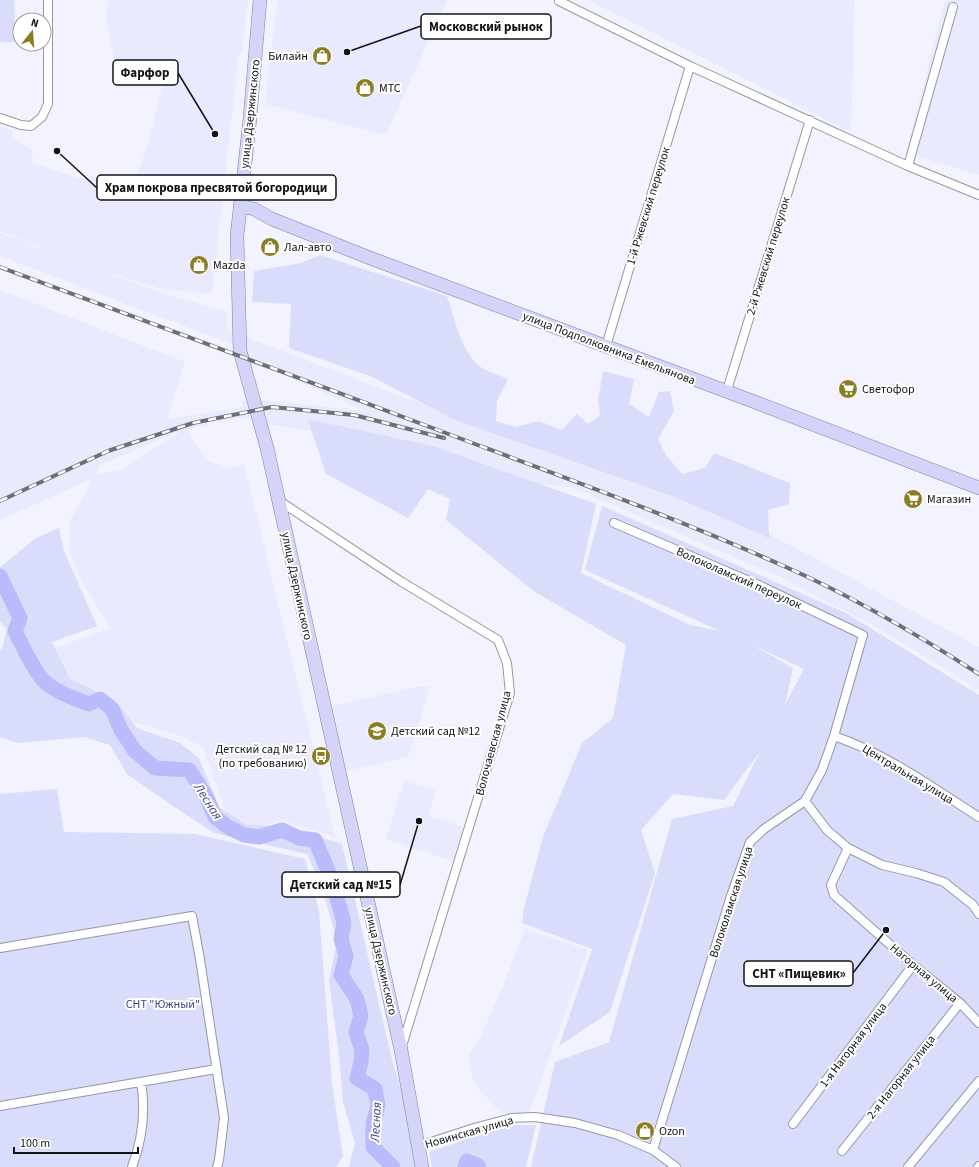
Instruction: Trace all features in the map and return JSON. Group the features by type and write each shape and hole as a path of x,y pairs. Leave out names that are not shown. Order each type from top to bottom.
{"main road":[{"name":"улица Дзержинского","path":"260,0 250,118 237,236 240,351 267,448 401,1050 422,1165"},
{"name":"улица Подполковника Емельянова","path":"240,206 254,209 272,219 370,258 726,391 979,488"}],"street":[{"path":"0,118 21,125 31,126 42,117 48,104 48,0"},
{"path":"559,1 690,66 908,166 979,195"},
{"path":"908,166 953,7"},
{"name":"1-й Ржевский переулок","path":"606,346 690,66"},
{"name":"2-й Ржевский переулок","path":"726,391 810,120"},
{"name":"Волочаевская улица","path":"278,500 402,582 498,640 507,663 510,693 401,1050"},
{"name":"Волоколамский переулок","path":"614,523 763,588 863,635"},
{"name":"Волоколамская улица","path":"653,1150 731,896 750,842 764,829 805,801 822,770 834,736 863,635"},
{"name":"Центральная улица","path":"834,736 853,742 899,766 979,817"},
{"path":"805,801 827,830 848,848 882,865 916,873 944,882 973,905 979,914"},
{"name":"Нагорная улица","path":"848,848 831,885 834,894 913,965 960,1003 979,1023"},
{"path":"0,948 192,916 224,1118 217,1167"},
{"name":"1-я Нагорная улица","path":"793,1124 913,965"},
{"name":"2-я Нагорная улица","path":"842,1151 960,1003"},
{"path":"0,1106 216,1069"},
{"path":"908,1167 979,1081"},
{"path":"132,1167 144,1118 144,1100 141,1082"},
{"name":"Новинская улица","path":"419,1146 474,1128 511,1118 535,1117 575,1123 618,1135 653,1150 676,1167"}],"shaded area":[{"path":"109,0 248,0 242,53 239,53 212,294 162,289 100,270 159,292 227,312 227,330 527,444 736,516 979,647 979,690 878,628 780,577 571,487 532,483 429,451 261,423 261,418 239,418 219,423 216,418 207,420 210,425 192,428 187,431 205,458 225,469 244,464 335,837 281,820 249,831 230,825 203,747 178,735 123,719 69,696 36,654 110,629 79,575 70,552 70,520 86,493 91,479 0,520 0,290 185,362 167,419 242,407 242,401 261,400 366,411 272,370 245,363 242,348 0,256 0,233 69,259 0,231 0,126 13,131 11,139 32,149 33,163 85,180 88,175 131,191 148,144 164,80 116,69 106,15","holes":["178,432 179,433 123,469 97,474 100,465"]},
{"path":"277,0 447,0 386,135 265,104"},
{"path":"588,0 855,0 851,132"},
{"path":"945,0 979,0 979,175 906,153"},
{"name":"Детский сад №12","path":"421,686 430,687 408,757 346,771 332,706"},
{"path":"404,781 436,791 428,816 464,827 453,861 386,839"},
{"path":"525,929 588,950 529,1114 501,1113 474,1083 468,1058 482,1034 501,991"}],"green space":[{"path":"0,0 14,0 15,12 12,12 12,42 0,42"},
{"path":"320,255 447,296 456,325 469,354 482,368 508,379 497,401 496,421 515,427 539,421 562,430 577,414 588,424 600,416 598,400 603,371 634,379 629,404 649,417 659,392 670,391 674,411 658,439 666,455 682,474 705,468 714,453 790,483 789,504 768,510 769,538 675,497 455,420 370,376 289,348 291,304 252,302 254,271 301,263"},
{"path":"308,420 433,446 596,504 581,573 690,625 720,631 585,570 602,506 846,613 979,695 979,1167 531,1167 555,1062 609,1042 672,819 733,806 760,752 724,800 673,794 641,830 655,873 610,1012 559,1046 592,949 522,923 524,908 543,837 582,743 613,718 626,645 535,592 446,520 450,499 428,489 408,518 326,474","holes":["752,645 804,669 785,705 793,668"]},
{"path":"59,528 64,551 97,626 52,642 70,679 115,700 137,728 180,743 199,758 219,807 247,825 284,826 342,844 393,1064 403,1095 415,1167 349,1167 355,1143 343,1102 339,1055 329,981 337,941 322,888 307,854 214,833 127,774 110,745 84,737 17,743 0,737 0,650 2,649 7,629 0,621 0,567 36,538"},
{"name":"СНТ \"Южный\"","path":"57,789 64,832 195,834 305,859 319,911 332,1083 343,1156 336,1167 0,1167 0,794"},
{"path":"516,1125 536,1125 526,1167 432,1167 429,1152 481,1134"}],"waterway":[{"name":"Лесная","path":"0,576 20,618 15,631 35,669 47,684 64,694 89,704 100,699 112,709 121,730 135,751 155,768 189,770 206,796 215,817 228,827 244,835 259,837 282,830 299,838 315,840 332,880 344,923 341,939 346,956 341,975 357,999 361,1016 356,1032 362,1050 357,1078 375,1089 378,1106 373,1124 373,1147 393,1167"},
{"name":"Лесная","path":"465,1167 467,1161 479,1167"}],"railway":[{"path":"0,267 554,473 633,503 750,551 837,591 933,645 979,674"},
{"path":"0,501 108,451 193,423 272,407 354,415 444,438"}],"place":[{"name":"Московский рынок","path":"347,52"},
{"name":"Билайн","path":"322,56"},
{"name":"МТС","path":"365,88"},
{"name":"Фарфор","path":"215,134"},
{"name":"Храм покрова пресвятой богородици","path":"57,151"},
{"name":"Лал-авто","path":"270,247"},
{"name":"Mazda","path":"199,265"},
{"name":"Светофор","path":"848,389"},
{"name":"Магазин","path":"913,499"},
{"name":"Детский сад №12","path":"377,731"},
{"name":"Детский сад № 12 (по требованию)","path":"321,756"},
{"name":"Детский сад №15","path":"419,821"},
{"name":"СНТ «Пищевик»","path":"886,930"},
{"name":"Ozon","path":"645,1131"}]}
